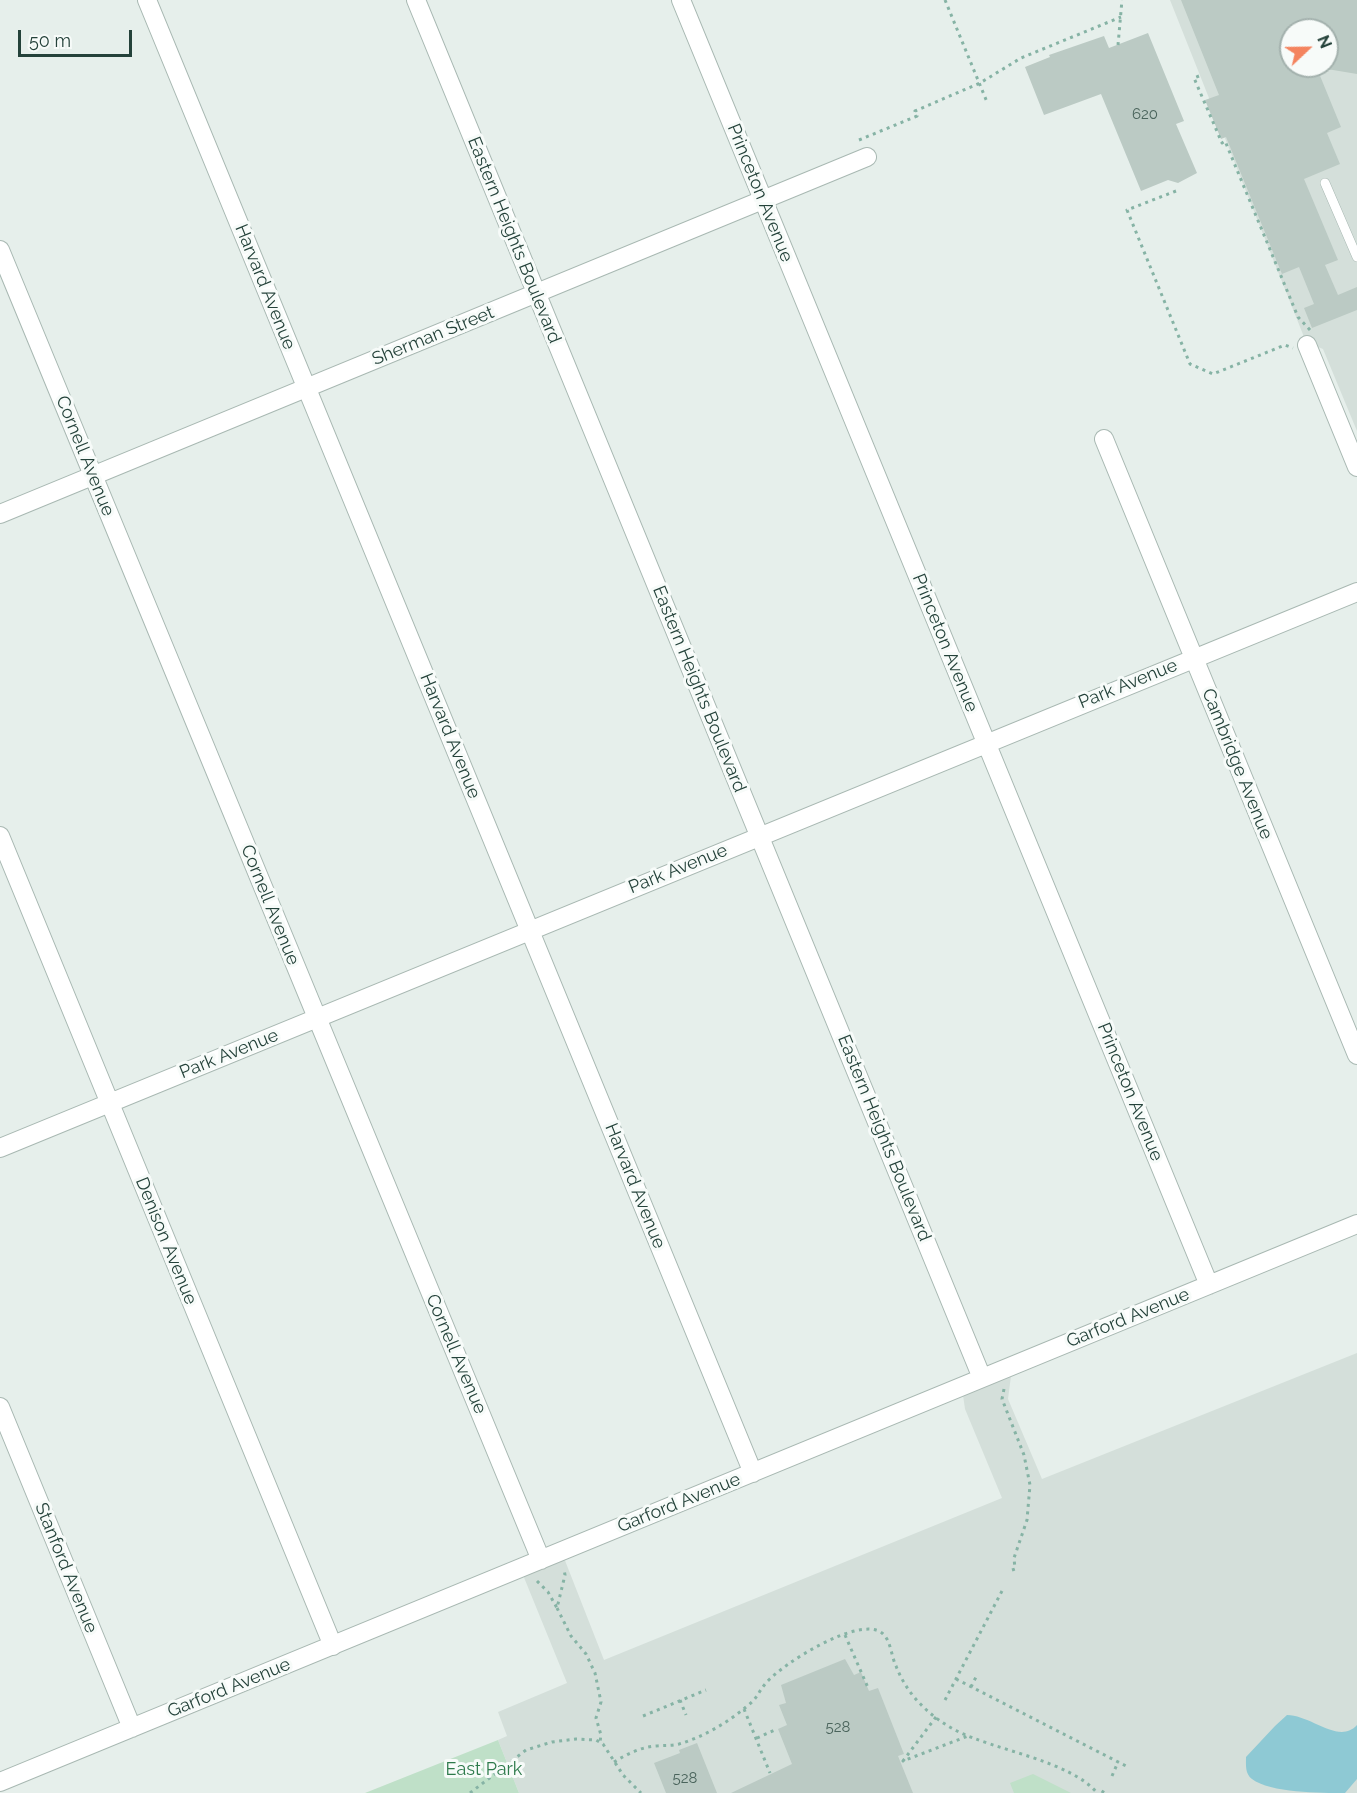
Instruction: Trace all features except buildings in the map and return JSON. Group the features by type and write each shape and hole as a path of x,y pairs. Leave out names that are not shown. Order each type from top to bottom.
{"street":[{"name":"Harvard Avenue","path":"147,0 753,1473"},
{"name":"Eastern Heights Boulevard","path":"416,0 982,1378"},
{"name":"Princeton Avenue","path":"681,0 1209,1285"},
{"name":"Sherman Street","path":"0,514 867,157"},
{"name":"Cornell Avenue","path":"0,250 541,1560"},
{"path":"1307,343 1357,467"},
{"name":"Cambridge Avenue","path":"1104,439 1357,1055"},
{"name":"Park Avenue","path":"0,1148 1357,592"},
{"name":"Denison Avenue","path":"0,836 333,1646"},
{"name":"Garford Avenue","path":"0,1782 1357,1224"},
{"name":"Stanford Avenue","path":"0,1407 132,1728"}],"lane":[{"path":"1325,183 1357,257"}],"path":[{"path":"945,0 987,102"},
{"path":"1118,45 1122,0"},
{"path":"859,140 917,116 915,111 980,83 1021,58 1120,17"},
{"path":"1176,191 1127,210 1190,364 1213,374 1285,345 1307,343 1225,141 1222,143 1194,78 1199,76"},
{"path":"1004,1389 1002,1399 1024,1455 1030,1485 1027,1520 1014,1558 1015,1569 1012,1570"},
{"path":"557,1608 565,1575 564,1569"},
{"path":"537,1581 548,1592 571,1636 586,1654 596,1673 601,1702 596,1718 601,1734 600,1742"},
{"path":"945,1700 1002,1591"},
{"path":"614,1762 644,1748 672,1746 718,1726 744,1709 758,1696 766,1683 797,1657 828,1641 872,1629 882,1634 888,1643 902,1679 920,1704 936,1717 968,1736 1054,1766 1088,1784 1097,1793"},
{"path":"845,1635 869,1690"},
{"path":"971,1687 977,1675"},
{"path":"956,1679 1126,1766"},
{"path":"643,1716 706,1690"},
{"path":"680,1700 687,1715"},
{"path":"744,1709 770,1773"},
{"path":"936,1717 903,1761 968,1736"},
{"path":"756,1738 777,1729"},
{"path":"470,1793 514,1759 538,1745 576,1738 600,1742 609,1751 629,1782 641,1793"},
{"path":"1112,1776 1118,1762"}],"shaded area":[{"path":"1170,0 1357,0 1357,431 1323,349 1306,342"},
{"path":"1357,1353 1357,1793 519,1793 498,1740 507,1736 498,1712 567,1683 523,1575 564,1558 604,1660 1002,1498 965,1409 963,1395 1011,1376 1008,1399 1042,1479"}],"green space":[{"name":"East Park","path":"498,1740 519,1793 365,1793"},
{"path":"1033,1774 1071,1793 1014,1793 1010,1783"}],"water":[{"path":"1287,1715 1306,1719 1333,1731 1350,1730 1357,1725 1357,1779 1345,1793 1283,1790 1260,1784 1248,1775 1246,1757"}]}
